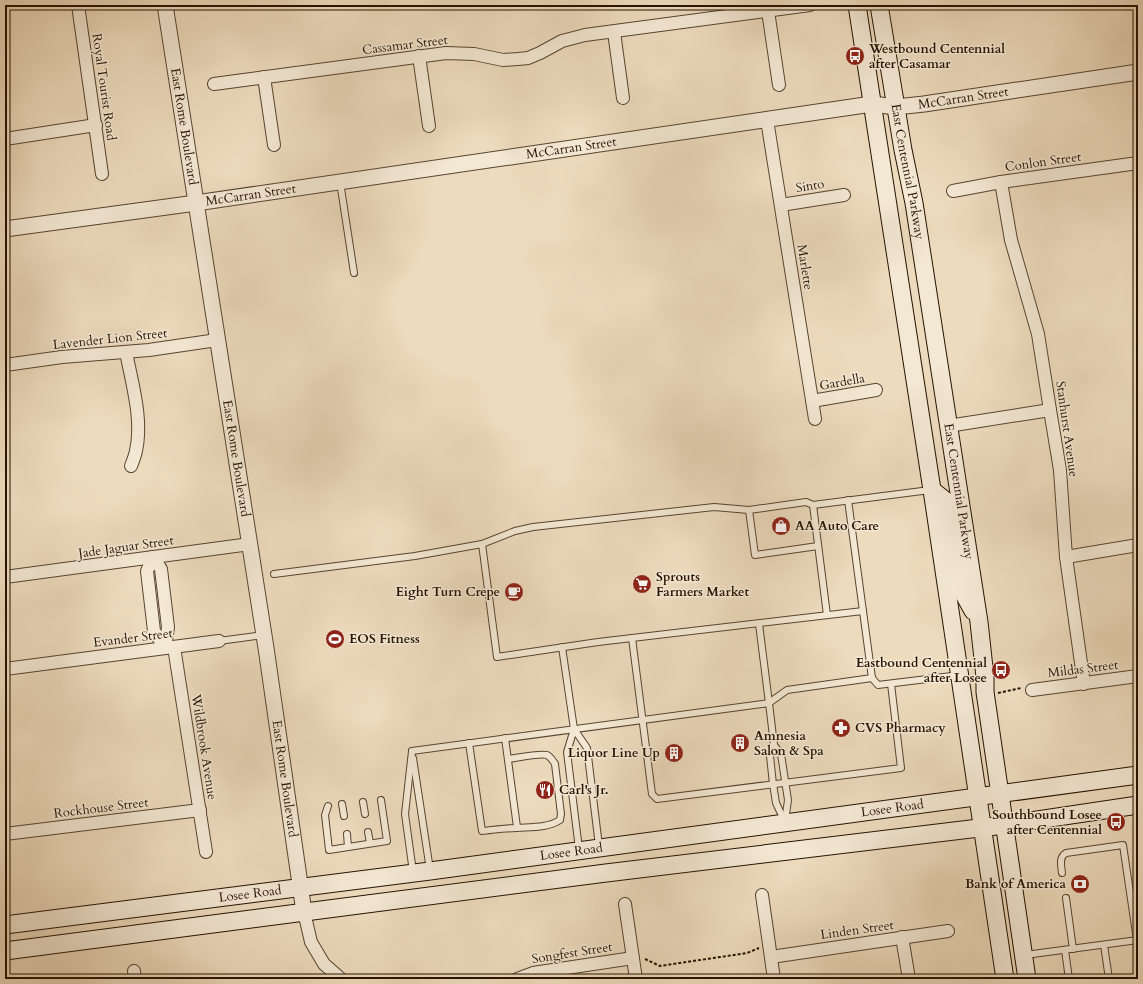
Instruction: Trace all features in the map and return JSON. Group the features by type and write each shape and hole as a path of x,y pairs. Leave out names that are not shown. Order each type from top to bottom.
{"main road":[{"name":"East Centennial Parkway","path":"857,5 932,490 1005,979"},
{"name":"East Centennial Parkway","path":"879,5 914,203 978,622 985,677 985,692 1027,979"},
{"path":"932,490 947,502 961,589 978,622"},
{"name":"Losee Road","path":"5,925 422,872 1138,775"},
{"name":"Losee Road","path":"5,951 582,876 982,826 1004,825 1138,805"},
{"path":"582,876 601,862 615,859 647,842"},
{"path":"524,884 560,870 578,867 599,848"},
{"path":"5,936 28,922"}],"street":[{"name":"Royal Tourist Road","path":"78,5 102,174"},
{"name":"East Rome Boulevard","path":"165,5 264,635 304,912"},
{"name":"Cassamar Street","path":"214,84 446,52 474,54 503,60 528,58 540,54 562,41 585,35 810,5"},
{"path":"768,10 779,85"},
{"path":"614,32 622,98"},
{"path":"419,56 429,126"},
{"name":"McCarran Street","path":"5,230 872,104 896,107 932,103 1138,72"},
{"path":"264,78 274,145"},
{"name":"Marlette","path":"767,120 815,419"},
{"path":"5,139 96,126"},
{"name":"Conlon Street","path":"953,191 1001,182 1138,163"},
{"name":"Stanhurst Avenue","path":"1001,182 1011,240 1038,334 1060,470 1066,557 1084,684"},
{"name":"Sinto","path":"781,205 844,195"},
{"name":"Lavender Lion Street","path":"5,365 62,356 126,352 217,340"},
{"path":"126,352 138,428 136,451 131,466"},
{"name":"Gardella","path":"812,401 876,390"},
{"path":"948,426 1050,410"},
{"name":"Jade Jaguar Street","path":"5,577 250,544"},
{"path":"1066,557 1138,545"},
{"name":"Wildbrook Avenue","path":"153,557 161,569 170,647 200,810 206,852"},
{"name":"Wildbrook Avenue","path":"153,557 147,571 154,631 170,647"},
{"name":"Evander Street","path":"5,669 219,641"},
{"name":"Mildas Street","path":"1032,690 1138,676"},
{"name":"Rockhouse Street","path":"5,831 200,810"},
{"path":"762,895 774,979"},
{"path":"626,904 636,979"},
{"path":"304,912 310,942 324,964 341,979"},
{"name":"Linden Street","path":"771,957 948,930"},
{"path":"902,937 909,979"},
{"name":"Songfest Street","path":"517,979 533,973 633,958"}],"lane":[{"path":"340,182 354,273"},
{"path":"274,574 415,556 482,544 515,531 533,527 714,507 749,510 806,502 813,505 932,490"},
{"path":"848,500 872,678 878,685 960,675"},
{"path":"813,505 827,615"},
{"path":"749,510 755,555 818,546"},
{"path":"482,544 497,657 632,638 863,611"},
{"path":"152,612 166,610"},
{"path":"759,624 774,744 781,754 788,800 785,822"},
{"name":"Evander Street","path":"219,641 264,635"},
{"path":"632,638 652,794 657,799 901,768 891,684"},
{"path":"562,647 574,729 567,752 579,851"},
{"path":"412,751 768,703 787,690 872,678"},
{"path":"574,729 587,748 599,848"},
{"path":"505,738 517,828"},
{"path":"469,743 482,831 529,828 554,823 560,820 561,814 555,764 553,759 547,755 508,759"},
{"path":"774,744 770,756 773,784 776,804 785,822"},
{"path":"412,751 420,795 422,872"},
{"path":"412,751 405,814 422,872"},
{"path":"328,806 325,815 329,850 386,841 381,800"},
{"path":"363,802 365,814"},
{"path":"342,804 344,816"},
{"path":"368,832 370,843"},
{"path":"347,834 348,847"},
{"path":"1023,956 1138,940 1123,844 1066,853 1062,855 1061,859 1062,873"},
{"path":"1066,898 1073,949"},
{"path":"1104,945 1109,979"},
{"path":"1064,950 1069,979"}],"path":[{"path":"985,692 996,693 1023,688 1032,690"},
{"path":"633,958 643,958 660,966 751,952 769,942"}],"place":[{"name":"Westbound Centennial after Casamar","path":"855,56"},
{"name":"AA Auto Care","path":"781,526"},
{"name":"Sprouts Farmers Market","path":"642,584"},
{"name":"Eight Turn Crepe","path":"514,592"},
{"name":"EOS Fitness","path":"335,639"},
{"name":"Eastbound Centennial after Losee","path":"1001,670"},
{"name":"CVS Pharmacy","path":"841,728"},
{"name":"Amnesia Salon & Spa","path":"740,743"},
{"name":"Liquor Line Up","path":"674,753"},
{"name":"Carl's Jr.","path":"545,790"},
{"name":"Southbound Losee after Centennial","path":"1116,822"},
{"name":"Bank of America","path":"1080,884"}]}
